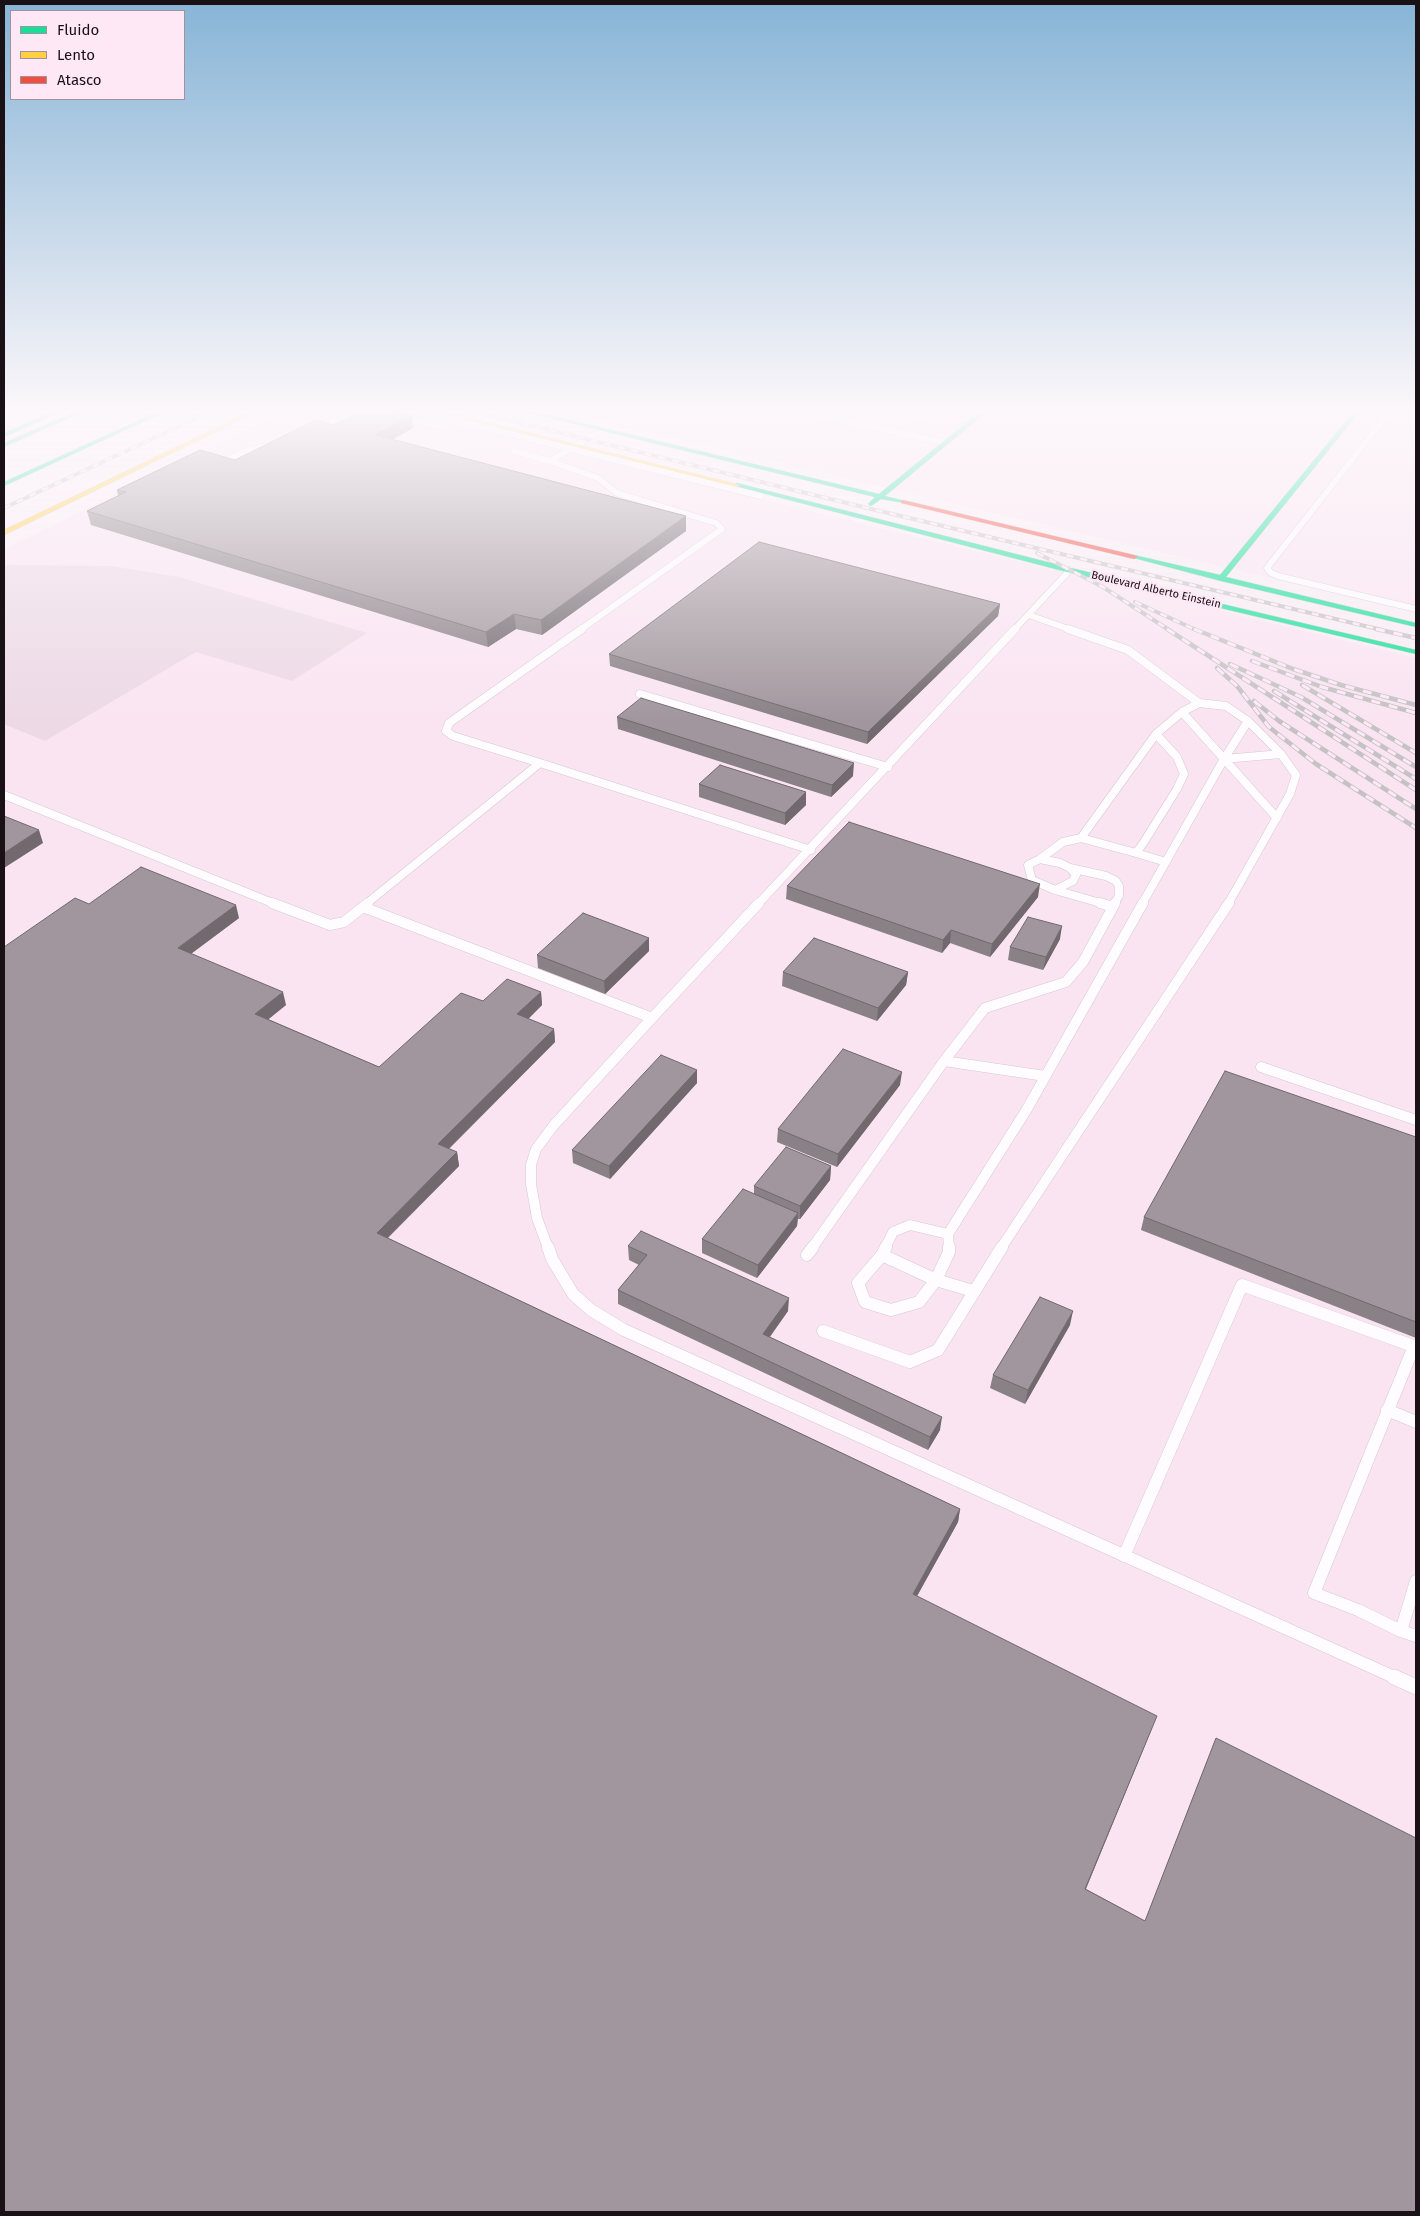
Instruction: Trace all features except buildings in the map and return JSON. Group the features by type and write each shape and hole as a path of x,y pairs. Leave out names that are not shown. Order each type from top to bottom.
{"main road":[{"path":"4,523 24,513"},
{"path":"4,532 43,513"},
{"name":"Boulevard Alberto Einstein","path":"851,513 1070,570 1416,652"},
{"name":"Boulevard Alberto Einstein","path":"948,513 1416,625"},
{"path":"1221,579 1274,513"}],"lane":[{"path":"684,513 716,523 722,529 449,723 446,732 453,736 811,850"},
{"path":"1309,513 1270,563 1267,568 1271,573 1416,609"},
{"path":"1070,570 888,768 652,1018 554,1125 536,1149 531,1165 531,1184 537,1218 552,1259 573,1294 591,1310 624,1330 1416,1687"},
{"path":"823,1331 910,1362 938,1350 973,1292 1222,914 1290,794 1296,775 1281,754 1248,721 1226,706 1199,703 1128,650 1029,615"},
{"path":"640,694 888,768"},
{"path":"1081,838 1156,734 1182,712 1199,703"},
{"path":"1182,712 1277,818"},
{"path":"948,1234 910,1225 894,1232 882,1255 858,1283 865,1302 891,1310 918,1302 936,1280 950,1252 948,1234 1045,1076 1224,759 1248,721"},
{"path":"1136,853 1177,789 1184,774 1177,757 1156,734"},
{"path":"1224,759 1281,754"},
{"path":"4,795 330,925 344,922 540,763"},
{"path":"1113,907 1055,890 1032,880 1028,865 1040,859 1063,842 1081,838 1166,862"},
{"path":"807,1255 944,1061 985,1008 1066,982 1083,962 1113,907 1118,896 1119,886 1116,881 1106,876 1040,859"},
{"path":"1055,890 1073,881 1076,875 1070,868"},
{"path":"363,907 652,1018"},
{"path":"944,1061 1045,1076"},
{"path":"1260,1067 1416,1120"},
{"path":"882,1255 936,1280 973,1292"},
{"path":"1124,1556 1242,1285 1415,1347 1387,1410 1314,1593 1416,1636"},
{"path":"1387,1410 1416,1422"},
{"path":"1401,1631 1416,1581"}],"shaded area":[{"path":"77,513 821,513 1416,658 1416,2212 4,2212 4,549"},
{"path":"995,513 1416,513 1416,612"},
{"path":"4,565 111,566 179,577 367,633 292,681 196,652 45,741 4,724"}],"railway":[{"path":"890,513 1382,630"},
{"path":"1037,553 1103,587 1169,630"},
{"path":"1135,602 1196,630"},
{"path":"1167,629 1416,790"},
{"path":"1194,629 1293,669 1341,685 1416,705"},
{"path":"1376,629 1416,638"},
{"path":"1252,661 1322,687 1416,713"},
{"path":"1230,664 1301,697 1416,767"},
{"path":"1217,668 1237,686 1269,727 1316,764 1416,828"},
{"path":"1302,685 1416,753"},
{"path":"1274,691 1416,779"},
{"path":"1254,701 1279,721 1416,809"}],"traffic: fast":[{"path":"848,513 1070,570 1416,652"},
{"path":"1221,579 1274,513"},
{"path":"1134,557 1416,625"}],"traffic: slow":[{"path":"4,533 44,513"}],"traffic: jam":[{"path":"951,513 1134,557"}]}
